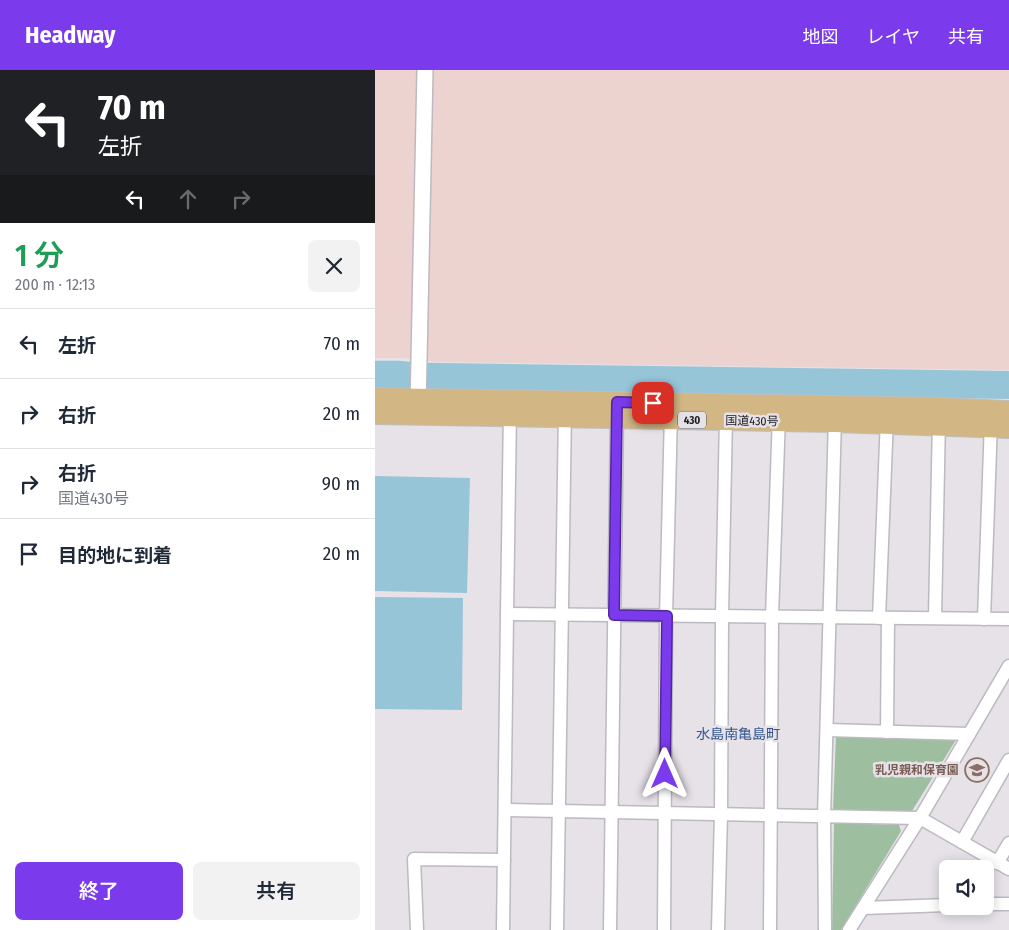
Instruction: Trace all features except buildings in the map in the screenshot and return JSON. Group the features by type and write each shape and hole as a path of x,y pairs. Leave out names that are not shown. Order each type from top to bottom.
{"highway":[{"name":"国道430号","path":"375,398 418,398 510,408 1000,419"},
{"name":"国道430号","path":"375,414 418,398"}],"street":[{"path":"418,398 425,70"},
{"path":"503,930 510,408"},
{"path":"557,930 565,409"},
{"path":"609,930 617,410"},
{"path":"663,930 671,411"},
{"path":"718,930 727,412"},
{"path":"770,930 772,616 779,413"},
{"path":"825,930 824,817 835,414"},
{"path":"887,416 884,618 887,732"},
{"path":"935,618 939,417"},
{"path":"984,619 1000,419"},
{"path":"507,614 1009,619"},
{"path":"849,930 920,818 1009,666"},
{"path":"827,730 969,734"},
{"path":"962,842 1009,760"},
{"path":"505,810 920,818 1009,869"},
{"path":"997,862 1009,843"},
{"path":"417,930 415,859 504,860"},
{"path":"994,904 1009,904"},
{"path":"863,908 939,905"}],"shaded area":[{"path":"375,70 1009,70 1009,370 438,362 403,358 375,358"}],"green space":[{"path":"836,736 957,738 912,811 833,811"},
{"path":"834,823 899,825 901,831 841,930 832,930"}],"water":[{"path":"375,476 470,478 467,593 375,591"},
{"path":"375,597 463,598 462,710 375,709"}],"waterway":[{"path":"375,363 400,363 441,368 1009,375"},
{"path":"375,376 1009,385"}],"place":[{"name":"乳児親和保育園","path":"977,770"}],"district":[{"name":"水島南亀島町","path":"738,734"}],"route":[{"path":"653,403 617,402 614,615 667,616 665,774"}]}
